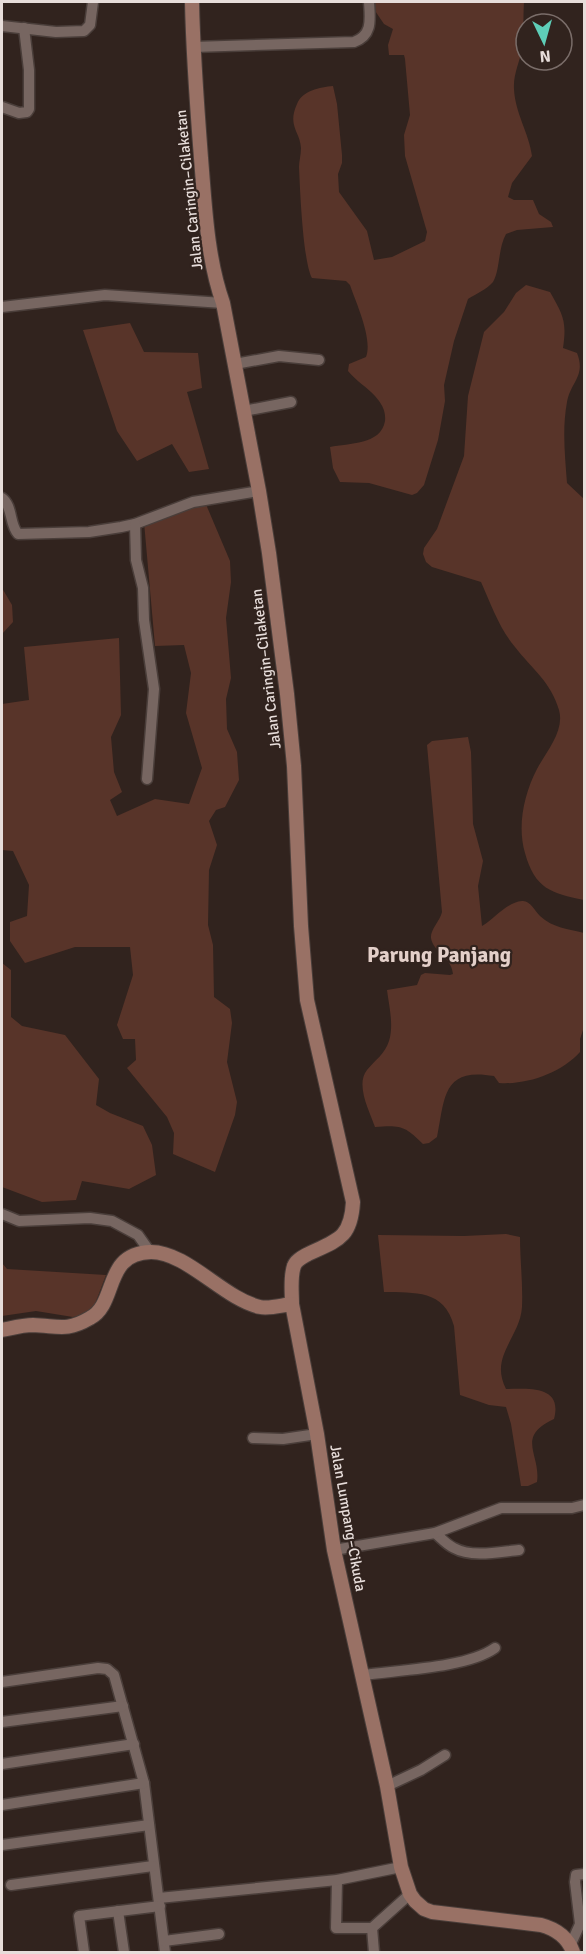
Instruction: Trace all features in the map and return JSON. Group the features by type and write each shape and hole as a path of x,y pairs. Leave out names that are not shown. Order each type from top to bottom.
{"street":[{"path":"2,26 56,32 84,31 90,25 93,2"},
{"name":"Jalan Caringin–Cilaketan","path":"192,2 204,194 215,281 223,303 259,490 269,553 293,756 307,1000 353,1202 352,1216 345,1234 336,1241 302,1257 295,1264 292,1304"},
{"path":"193,46 354,42 362,39 367,33 370,24 369,2"},
{"path":"2,107 19,113 27,112 29,109 29,70 24,28"},
{"path":"2,308 105,295 223,303"},
{"path":"235,364 279,356 319,360"},
{"path":"244,411 291,402"},
{"path":"2,498 7,503 15,531 18,534 88,532 135,524 193,502 259,490"},
{"path":"135,524 136,560 143,588 144,620 154,689 147,779"},
{"path":"2,1214 19,1221 90,1218 112,1221 138,1235 150,1252"},
{"path":"2,1329 31,1325 74,1327 94,1317 103,1303 116,1272 126,1258 150,1252 176,1259 253,1304 270,1307 292,1304"},
{"name":"Jalan Lumpang–Cikuda","path":"292,1304 317,1434 334,1550 387,1786 401,1867 410,1894"},
{"path":"253,1438 283,1439 317,1434"},
{"path":"334,1550 435,1533 501,1508 572,1508 585,1505"},
{"path":"435,1533 453,1548 462,1551 475,1553 519,1550"},
{"path":"363,1675 468,1661 485,1655 495,1648"},
{"path":"2,1682 98,1668 107,1669 114,1675 144,1784 165,1953"},
{"path":"2,1722 123,1706"},
{"path":"2,1764 134,1744"},
{"path":"387,1786 421,1770 445,1755"},
{"path":"2,1805 144,1784"},
{"path":"2,1845 148,1825"},
{"path":"11,1885 153,1866"},
{"path":"84,1953 79,1916 266,1887 337,1880 401,1867"},
{"path":"337,1880 336,1928 372,1928 410,1894 424,1909 432,1912 552,1928 572,1949 580,1924 576,1875 585,1874"},
{"path":"118,1911 124,1953"},
{"path":"372,1928 374,1953"},
{"path":"164,1941 219,1934"}],"shaded area":[{"path":"369,2 524,2 524,12 514,12 514,72 516,72 514,89 532,156 512,183 508,197 514,200 533,200 539,214 551,222 553,227 517,230 506,234 493,282 468,299 454,341 444,385 445,401 438,440 424,485 412,495 369,483 340,482 333,468 330,447 371,439 382,429 385,414 375,396 348,371 349,364 366,357 368,349 366,331 350,285 346,281 312,278 309,270 301,208 299,167 301,148 293,118 297,104 303,96 317,89 333,86 342,155 338,174 339,192 367,231 374,260 392,257 425,241 427,232 405,156 404,135 410,115 405,59 404,55 389,55 388,45 393,29 384,24"},
{"path":"526,285 550,292 563,318 563,348 577,353 580,367 567,402 564,432 567,483 584,499 584,900 553,892 539,882 529,865 523,843 522,821 525,799 537,769 554,741 559,726 560,718 556,700 504,632 481,582 432,567 426,562 423,554 424,548 437,529 464,456 468,396 484,332 504,312 516,293"},
{"path":"130,323 144,352 198,353 202,388 187,392 209,469 189,472 172,444 137,461 117,431 83,330"},
{"path":"202,495 230,561 231,582 226,618 231,678 226,699 227,729 237,752 239,780 225,807 216,810 209,821 217,845 209,870 208,925 213,945 214,997 230,1009 232,1023 227,1062 237,1102 235,1115 215,1172 173,1154 174,1133 167,1117 127,1068 136,1060 135,1039 123,1039 117,1025 133,975 130,947 75,947 25,963 10,941 10,922 27,916 29,885 13,851 2,850 2,704 29,700 24,647 119,638 121,715 111,737 114,772 122,792 110,800 117,816 155,799 189,804 202,768 186,713 191,673 184,645 155,646 144,522"},
{"path":"2,588 12,605 13,622 2,634"},
{"path":"468,737 471,752 473,824 483,861 478,886 482,926 511,904 525,901 550,923 584,933 584,1027 580,1039 580,1052 553,1072 521,1082 499,1083 494,1076 477,1074 464,1076 455,1081 445,1098 437,1137 423,1144 412,1133 402,1128 375,1127 362,1083 367,1070 389,1041 391,1022 387,990 417,985 421,975 425,973 453,974 449,963 432,943 431,938 442,912 427,745 432,741"},
{"path":"2,963 11,970 11,1017 22,1026 65,1035 99,1079 96,1105 143,1126 152,1145 156,1175 129,1189 82,1181 76,1200 42,1202 2,1187"},
{"path":"506,1234 520,1237 522,1307 520,1318 503,1357 502,1377 506,1389 542,1391 553,1400 555,1408 554,1419 535,1432 532,1447 537,1482 528,1486 521,1486 506,1407 489,1405 460,1395 454,1326 443,1305 436,1299 417,1293 384,1292 378,1235"},
{"path":"2,1263 7,1269 106,1275 95,1304 86,1314 73,1317 36,1311 2,1316"}],"district":[{"name":"Parung Panjang","path":"439,955"}]}
